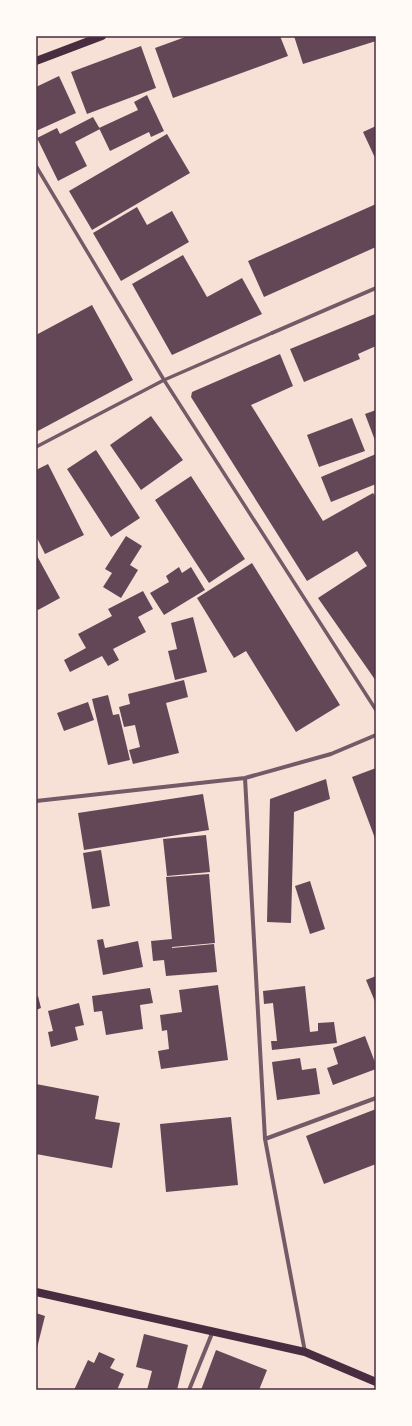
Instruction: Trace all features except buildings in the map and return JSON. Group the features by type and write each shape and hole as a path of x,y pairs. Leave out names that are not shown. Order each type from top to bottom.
{"main road":[{"path":"36,61 102,36"},
{"path":"36,1292 305,1352 374,1381"}],"street":[{"path":"36,166 164,380 376,710"},
{"path":"36,447 164,380 376,288"},
{"path":"36,801 245,778 331,754 376,735"},
{"path":"245,778 265,1139 305,1352"},
{"path":"265,1139 376,1098"},
{"path":"189,1390 213,1331"}]}
